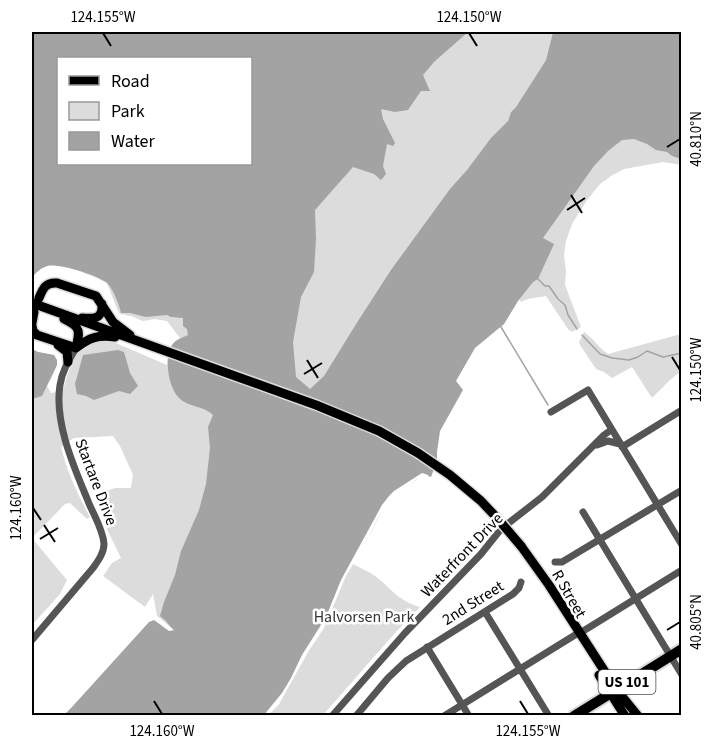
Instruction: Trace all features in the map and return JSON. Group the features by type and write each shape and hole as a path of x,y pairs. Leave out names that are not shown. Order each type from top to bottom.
{"highway":[{"name":"US 101","path":"574,716 681,649"}],"main road":[{"path":"76,348 34,333 32,325 36,305 44,288 50,283 55,282 93,294 99,298 113,322 140,342"},
{"path":"66,315 96,318 102,313 102,304"},
{"path":"36,305 140,342"},
{"path":"36,305 71,322 78,328 80,333 76,348"},
{"path":"76,348 89,339 104,336 140,342"},
{"path":"51,340 65,350 68,362"},
{"name":"R Street","path":"140,342 354,420 397,441 433,463 464,486 494,515 539,572 613,691 625,716"},
{"name":"R Street","path":"613,691 638,716"}],"street":[{"name":"Startare Drive","path":"32,640 93,568 104,546 72,462 61,418 60,387 64,370 76,348"},
{"path":"550,412 588,390 681,545"},
{"path":"593,446 608,441 621,446 681,413"},
{"name":"Waterfront Drive","path":"332,716 405,633 481,554 501,529 542,497 611,430"},
{"path":"555,562 562,562 681,490"},
{"path":"583,512 681,675"},
{"path":"444,716 681,570"},
{"name":"2nd Street","path":"356,716 398,668 516,591 521,582"},
{"path":"485,612 549,716"},
{"path":"427,647 469,716"}],"green space":[{"path":"146,32 553,32 546,60 511,112 508,121 321,393 230,410 172,629 157,616 153,594 145,607 103,576 112,563 121,558 106,527 98,494 115,488 131,488 133,475 113,436 74,438 61,447 73,483 90,517 87,519 70,503 65,504 32,538 32,349 54,355 56,359 56,367 47,386 51,393 63,391 74,358 87,344 111,341 167,365 170,350 180,338 167,321 155,319 143,321 120,314 107,283 86,273 53,265 43,268 32,278 32,257 252,165 252,57"},
{"path":"673,42 681,42 681,165 663,162 624,169 600,184 572,224 564,255 565,285 581,327 572,332 568,329 546,296 521,302 519,299 504,324 500,328 499,325 495,327 474,347 455,379 462,390 438,432 433,463 416,452 455,370 513,288 540,241 539,235 601,126 623,103 627,90 655,57"},
{"path":"584,332 608,354 681,334 681,371 652,398 632,367 612,378 596,369 579,342"},
{"name":"Halvorsen Park","path":"412,479 382,505 346,576 353,564 375,576 400,598 420,607 323,715 268,715 279,704 304,658 257,716 379,503"},
{"path":"32,538 67,580 60,594 32,625"}],"water":[{"path":"32,32 468,32 423,75 430,91 421,91 408,110 395,112 381,109 383,119 395,143 393,146 387,144 383,166 386,174 381,180 374,174 353,167 315,210 314,272 301,297 293,342 296,377 310,389 324,376 391,270 450,189 491,138 508,121 511,112 546,60 553,32 681,32 681,159 634,139 622,140 594,166 543,238 554,244 538,279 518,301 504,324 475,348 456,381 463,390 440,431 437,461 431,477 424,475 388,500 342,580 325,620 284,694 266,715 61,715 150,619 172,629 160,616 181,551 199,510 206,484 210,448 208,427 213,415 179,398 172,387 168,357 175,341 188,335 187,329 183,326 183,318 167,315 146,317 121,313 111,288 102,280 78,270 60,266 47,266 32,278"},
{"path":"32,349 54,355 57,365 42,396 32,399"},
{"path":"118,350 124,352 130,373 138,386 130,394 119,391 94,400 77,394 75,384 83,355"}],"pier":[{"path":"422,473 429,477 416,480 389,500 346,576 324,628 279,704 268,715 264,715 282,693 326,617 341,580 382,505 394,491"},
{"path":"150,616 157,616 174,630 169,631 154,620 149,622 72,707 64,715 58,716 133,633"}],"waterway":[{"path":"538,279 545,286 549,286 565,305 577,329"},
{"path":"501,327 548,405"},
{"path":"582,335 600,354 612,358 629,360 647,351 663,357 682,353"}]}
